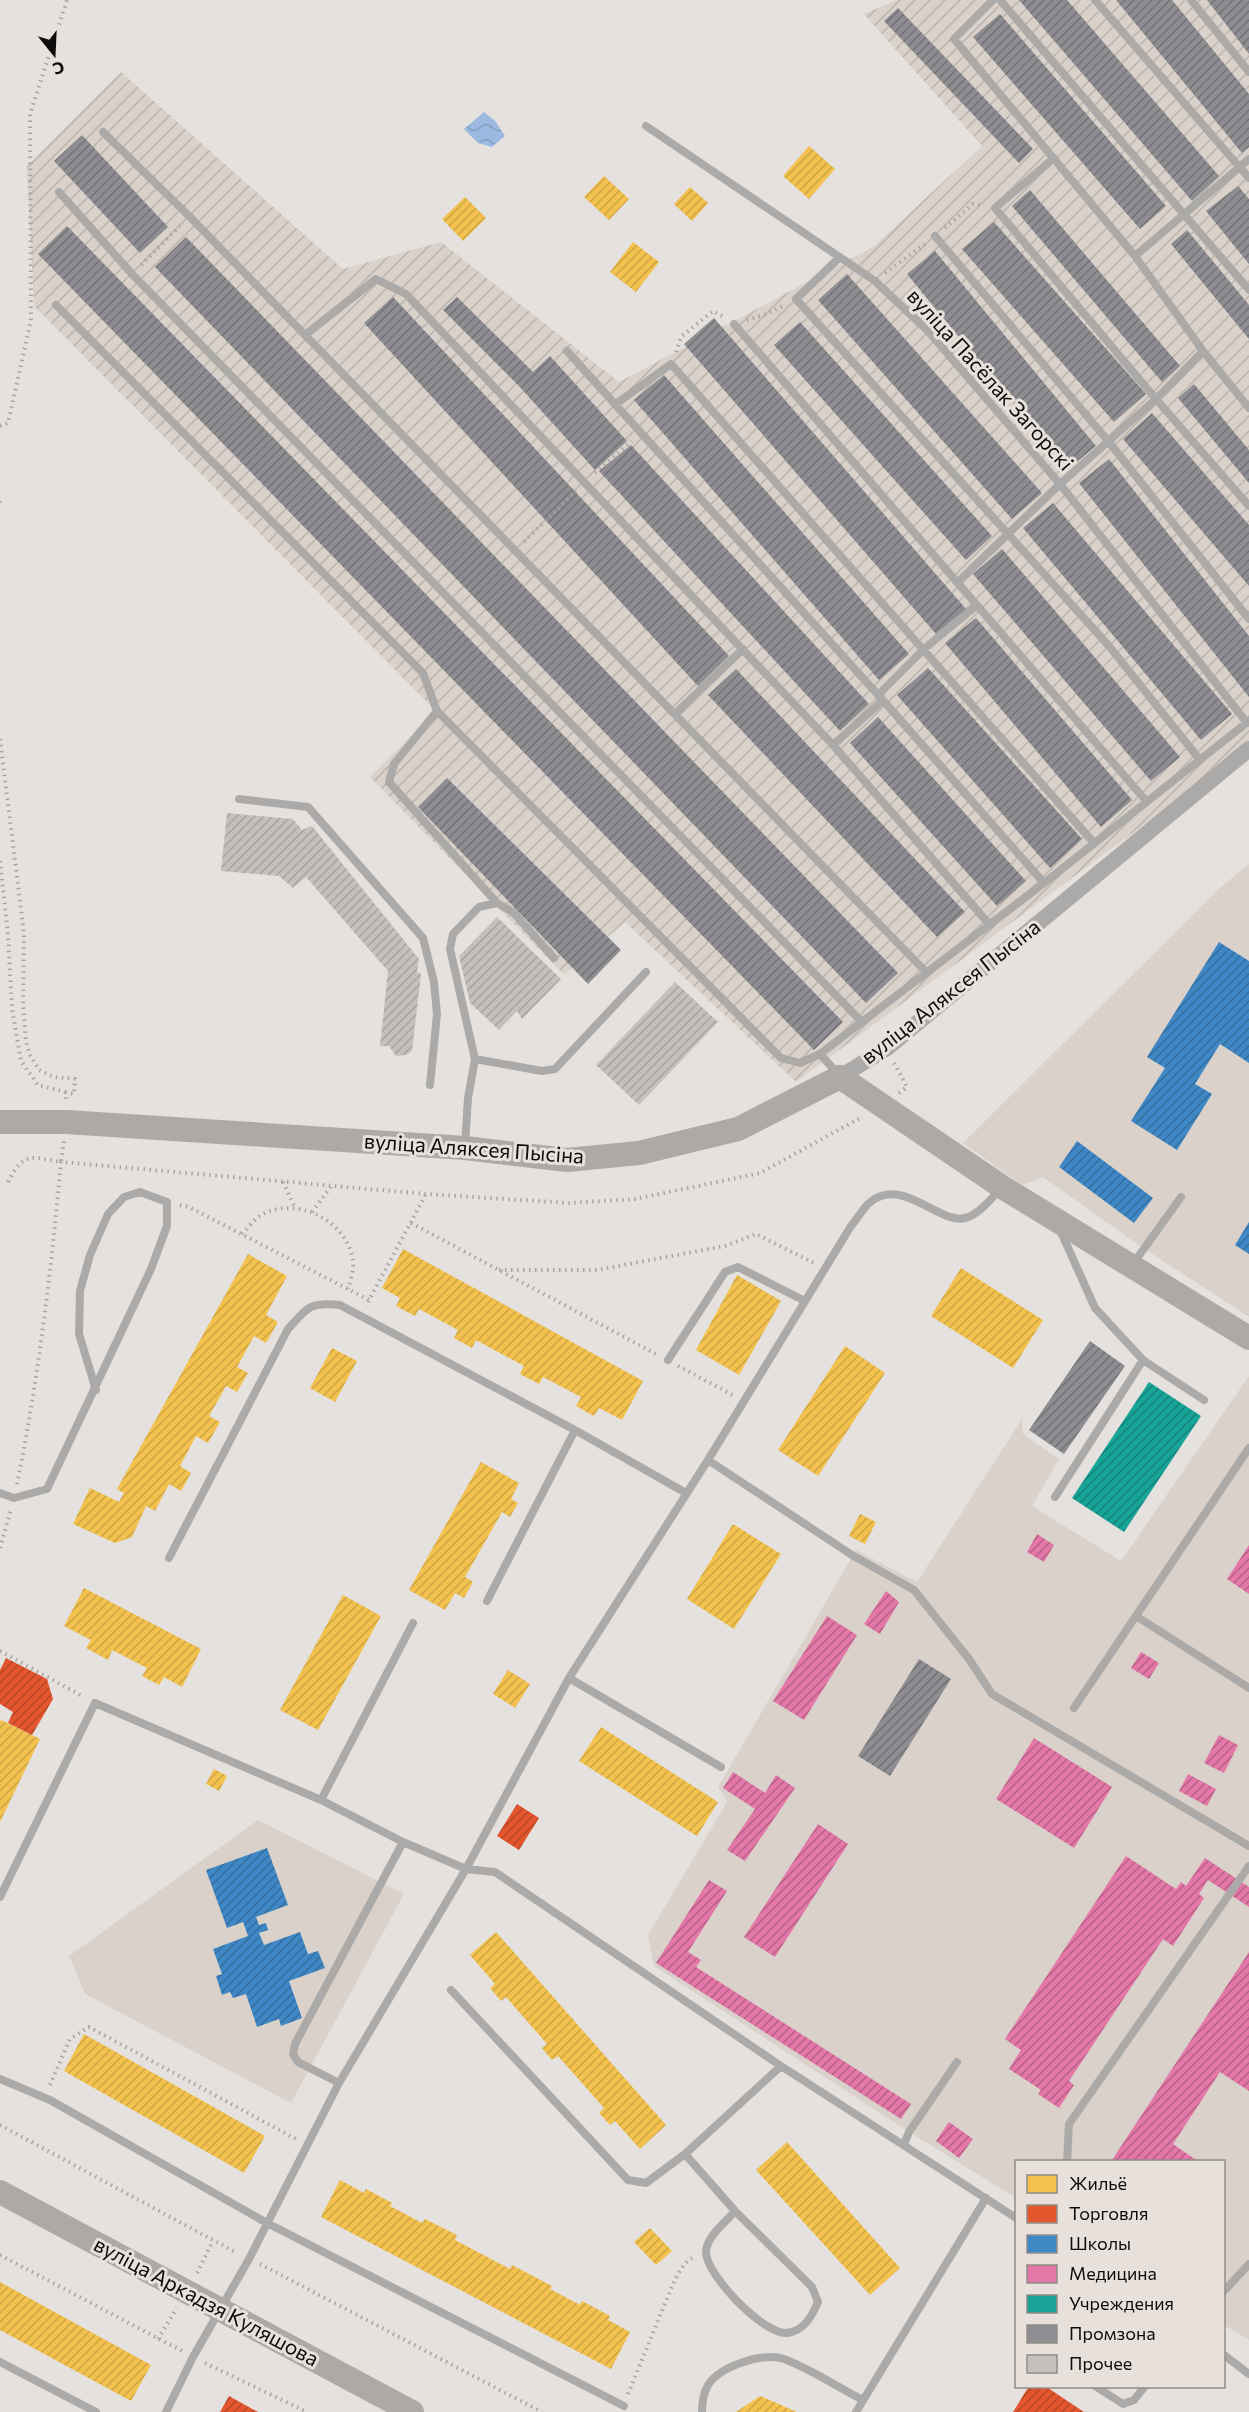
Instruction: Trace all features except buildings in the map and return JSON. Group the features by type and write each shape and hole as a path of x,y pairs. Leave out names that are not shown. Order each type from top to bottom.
{"main road":[{"path":"840,1077 1002,1187 1249,1338"},
{"name":"вуліца Аляксея Пысіна","path":"0,1122 66,1122 465,1148 567,1160 639,1153 738,1129 840,1077"},
{"name":"вуліца Аркадзя Куляшова","path":"0,2192 412,2412"}],"street":[{"name":"вуліца Аляксея Пысіна","path":"840,1077 887,1048 1249,749"}],"lane":[{"path":"993,0 954,39 1135,256 1203,351 1249,408"},
{"path":"1000,0 1249,290"},
{"path":"1095,0 1249,178"},
{"path":"1191,0 1249,72"},
{"name":"вуліца Пасёлак Загорскі","path":"646,126 875,281 927,330 1060,484 1248,722"},
{"path":"103,132 305,335 926,972"},
{"path":"1054,158 995,208 1249,506"},
{"path":"1135,256 1249,159"},
{"path":"59,192 132,274 862,1022"},
{"path":"935,236 1109,442 1249,620"},
{"path":"840,256 796,299 1109,646 1200,760"},
{"path":"305,335 376,279 406,294 833,744 989,924"},
{"path":"56,305 423,673 437,711 781,1058 800,1063 820,1054 1044,883 1248,722"},
{"path":"734,324 1147,802"},
{"path":"567,351 880,697 1044,883"},
{"path":"958,582 1060,484 1156,399 1203,351"},
{"path":"616,404 671,364 1094,843"},
{"path":"833,744 880,704 881,692 924,649 976,606"},
{"path":"675,714 743,649"},
{"path":"437,711 394,764 389,782 497,903 513,912 554,958"},
{"path":"239,800 308,807 423,938 434,982 436,1014 429,1085"},
{"path":"465,1148 468,1098 475,1059 450,949 453,934 479,908 497,903"},
{"path":"475,1059 542,1071 555,1069 646,972"},
{"path":"820,1054 840,1077"},
{"path":"166,2412 193,2358 249,2259 339,2083 466,1869 570,1678 708,1460 851,1226 870,1202 888,1194 917,1200 958,1220 968,1218 983,1207 1002,1187"},
{"path":"0,1493 14,1498 47,1489 96,1390 151,1269 167,1226 167,1202 140,1192 124,1197 108,1214 90,1255 80,1291 79,1334 96,1390"},
{"path":"1131,1267 1180,1197"},
{"path":"1055,1218 1095,1308 1143,1360 1204,1400"},
{"path":"668,1360 725,1272 738,1267 805,1301"},
{"path":"169,1558 288,1329 304,1312 318,1303 340,1305 686,1493"},
{"path":"1055,1497 1143,1360"},
{"path":"487,1601 575,1431"},
{"path":"1074,1708 1249,1448"},
{"path":"708,1460 852,1555 914,1590 969,1659 992,1694 1249,1846"},
{"path":"1136,1616 1249,1689"},
{"path":"321,1800 412,1623"},
{"path":"570,1678 721,1767"},
{"path":"0,1897 95,1703 321,1800 403,1842 466,1869 495,1872 781,2066 1015,2217"},
{"path":"339,2083 298,2062 293,2054 295,2044 403,1842"},
{"path":"1067,2160 1069,2124 1249,1866"},
{"path":"451,1990 628,2180 646,2183 684,2154 781,2066"},
{"path":"904,2144 909,2132 957,2062"},
{"path":"0,2079 50,2100 267,2223 624,2406"},
{"path":"684,2154 735,2211 812,2288 818,2302 810,2319 796,2331 785,2333 774,2331 752,2315 719,2281 709,2265 706,2253 708,2243 735,2211"},
{"path":"856,2412 986,2198"},
{"path":"1225,2290 1249,2264"},
{"path":"1225,2356 1249,2374"},
{"path":"702,2412 703,2398 708,2385 718,2374 755,2359 782,2358 863,2400"},
{"path":"0,2362 96,2412"},
{"path":"1098,2388 1123,2404 1134,2400 1143,2388"}],"path":[{"path":"0,426 9,423 31,320 30,114 68,0"},
{"path":"132,274 189,218"},
{"path":"0,739 24,934 23,1005 26,1042 30,1055 39,1070 54,1077 75,1079 74,1094 38,1085 21,1061 12,1009 8,935 0,861"},
{"path":"65,1092 66,1105"},
{"path":"8,1182 17,1164 30,1157 61,1162 426,1194 569,1203 635,1198 760,1173 884,1105"},
{"path":"0,1548 3,1527 14,1498 37,1377 51,1274 64,1137"},
{"path":"284,1182 296,1208"},
{"path":"312,1212 332,1185"},
{"path":"360,1316 426,1194"},
{"path":"167,1202 189,1207 369,1300"},
{"path":"242,1234 259,1217 274,1210 296,1208 312,1212 328,1221 340,1233 349,1248 353,1261 348,1289"},
{"path":"411,1223 744,1401"},
{"path":"499,1270 597,1270 725,1246 756,1234 825,1269"},
{"path":"0,1651 95,1703"},
{"path":"50,2100 49,2082 70,2039 88,2027 307,2145"},
{"path":"0,2125 213,2241 542,2412"},
{"path":"624,2406 673,2284 690,2258 706,2253"},
{"path":"0,2255 193,2358 307,2412"}],"shaded area":[{"path":"897,0 1249,0 1249,747 796,1082 625,922 564,975 370,777 436,711 34,306 27,166 121,72 343,269 441,242 619,382 873,247 982,146 864,14"},
{"path":"1249,864 1249,1317 1143,1248 1043,1177 1022,1185 963,1143 1221,887"},
{"path":"1249,1376 1249,2340 1225,2326 1225,2160 1015,2160 1015,2197 909,2132 654,1966 648,1935 727,1802 718,1787 856,1550 917,1582 1022,1419 1023,1434 1059,1459 1032,1506 1121,1561"},
{"path":"258,1820 404,1894 291,2103 85,1994 69,1956"}],"water":[{"path":"484,112 495,121 505,136 492,147 478,143 464,129"}]}
